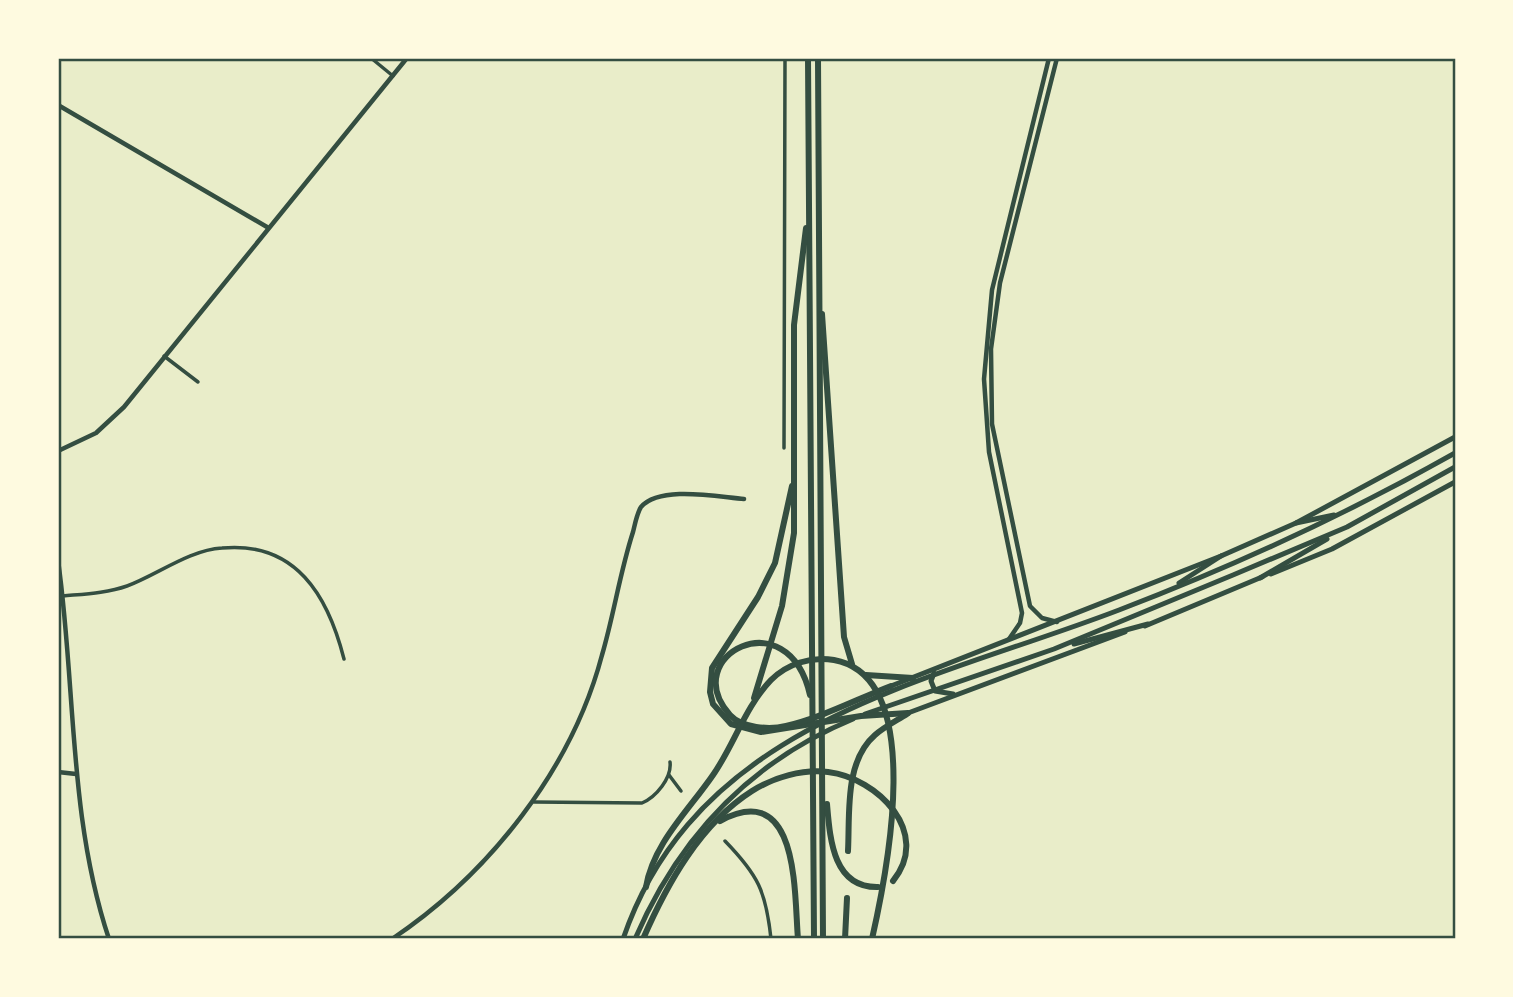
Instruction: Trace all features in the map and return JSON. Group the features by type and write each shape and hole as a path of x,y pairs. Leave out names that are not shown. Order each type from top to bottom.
{"highway":[{"path":"808,58 814,939"},
{"path":"818,58 824,758 834,856 841,870 852,880 868,887 878,887"},
{"path":"749,710 782,606 794,533 794,325 809,209"},
{"path":"818,272 848,659 866,676 913,678"},
{"path":"794,470 780,550 758,597 712,668 710,692 720,714 731,724 750,731 782,731 861,716 908,713"},
{"path":"814,711 807,682 798,664 789,653 773,645 741,646 726,658 717,671 715,686 719,702 735,720 766,727 785,727 891,687"},
{"path":"646,887 649,870 658,852 726,754 749,710 773,678 800,662 826,659 858,669 874,687 888,731 894,794 890,844 872,939"},
{"path":"848,851 851,790 856,761 875,735 908,713"},
{"path":"823,939 824,758"},
{"path":"643,939 669,886 706,834 733,805 772,781 802,773 822,772 851,778 874,791 897,813 905,831 903,864 892,881"},
{"path":"706,834 719,822 743,812 767,818 780,828 791,852 797,939"},
{"path":"845,939 847,898"}],"main road":[{"path":"58,451 96,433 124,407 267,227 407,58"},
{"path":"1009,639 1020,623 1022,613 989,452 984,389 986,341 992,290 1049,58"},
{"path":"1057,58 1000,283 993,330 990,391 997,456 1030,606 1042,618 1058,622"},
{"path":"58,105 267,227"},
{"path":"891,687 1221,556 1296,523 1455,437"},
{"path":"623,939 632,913 670,846 718,792 766,754 840,712 1165,592 1344,512 1455,453"},
{"path":"1260,578 1455,467"},
{"path":"908,713 1148,624 1332,549 1455,481"},
{"path":"392,939 446,899 534,802 577,721 602,657 617,589 640,508 652,499 679,494 744,499"},
{"path":"1296,523 1344,512"},
{"path":"1054,649 1347,527"},
{"path":"1165,592 1221,556"},
{"path":"58,560 76,774 94,892 109,939"},
{"path":"635,939 658,890 697,831 736,792 803,743 861,716 1026,657 1148,624"},
{"path":"946,665 932,676 935,691 948,695 965,691"},
{"path":"58,772 76,774"}],"street":[{"path":"371,58 393,76"},
{"path":"783,448 785,58"},
{"path":"164,356 198,382"},
{"path":"60,596 125,587 220,548 253,550 290,564 317,589 335,624 344,659"},
{"path":"534,802 633,805 649,800 669,775 670,762"},
{"path":"669,775 681,792"},
{"path":"725,841 752,869 761,889 771,939"}]}
